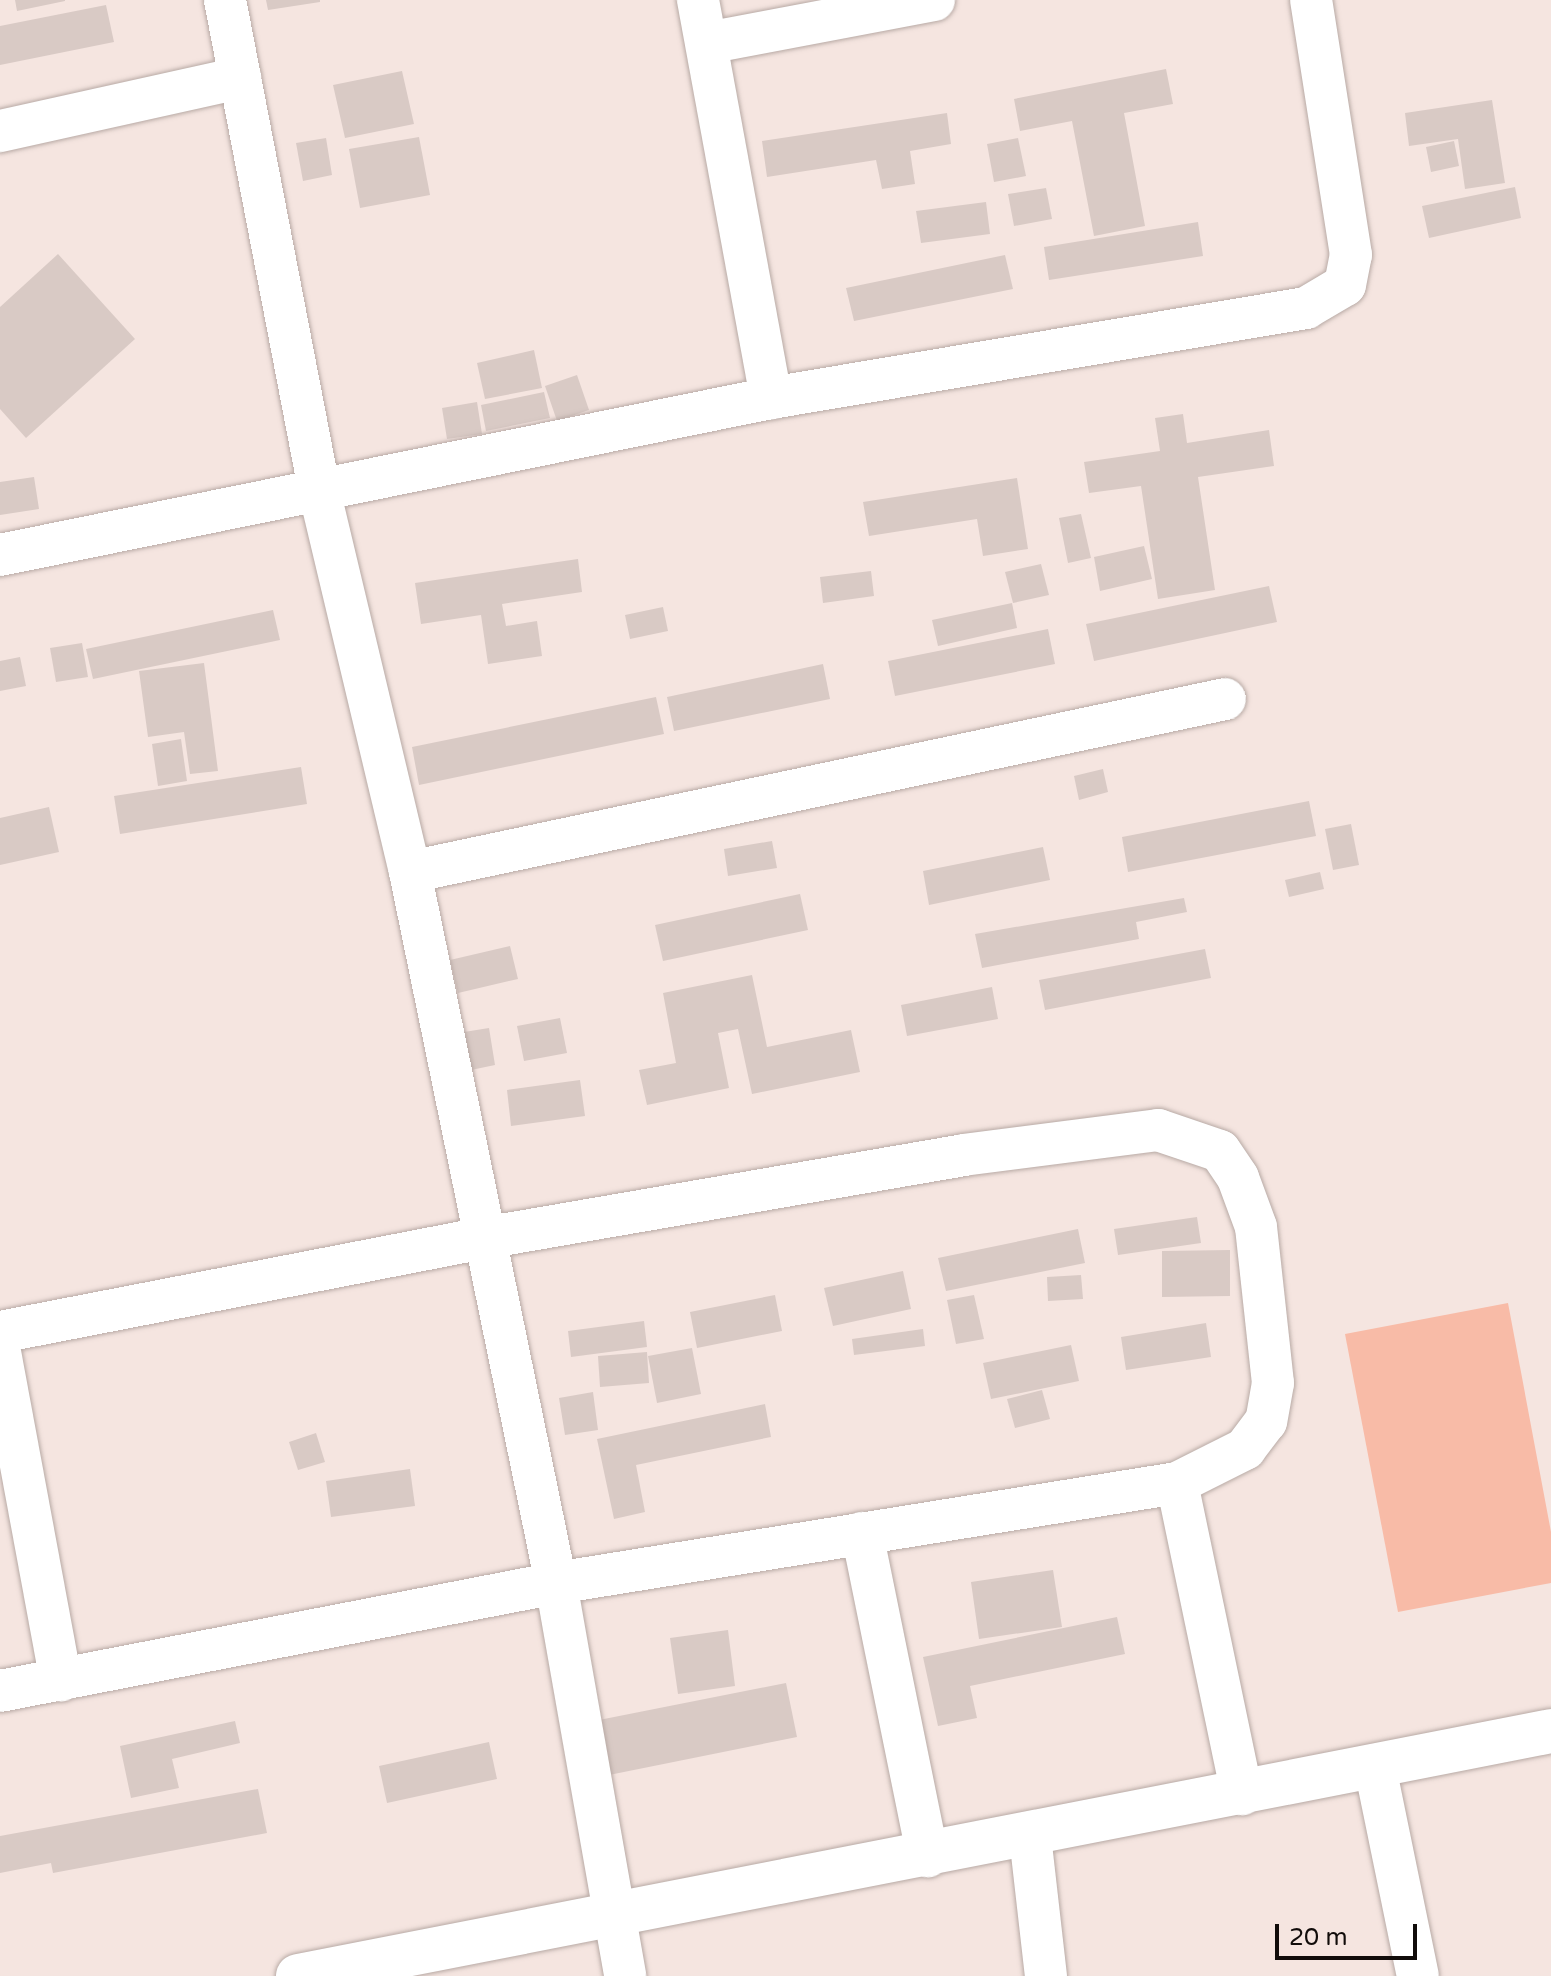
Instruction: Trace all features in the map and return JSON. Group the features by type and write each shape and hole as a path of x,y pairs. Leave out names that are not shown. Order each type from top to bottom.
{"street":[{"path":"225,0 320,494 410,872 556,1583 625,1976"},
{"path":"698,0 771,398"},
{"path":"707,43 934,0"},
{"path":"0,555 320,494 771,398 1167,335 1306,308 1337,293 1351,255 1311,0"},
{"path":"0,131 240,78"},
{"path":"410,872 1225,699"},
{"path":"0,1332 484,1238 963,1155 1158,1130 1190,1137 1220,1151 1256,1227 1273,1383 1266,1421 1245,1449 1177,1483 556,1583 0,1691"},
{"path":"0,1352 61,1680"},
{"path":"1177,1483 1242,1794"},
{"path":"862,1533 928,1856"},
{"path":"298,1976 614,1918 1551,1731"},
{"path":"1375,1767 1418,1976"},
{"path":"1030,1836 1046,1976"}],"shaded area":[{"path":"1508,1303 1551,1532 1551,1583 1398,1612 1345,1334"}],"building":[{"path":"15,0 65,0 65,1 17,11"},
{"path":"266,0 320,0 320,2 268,10"},
{"path":"106,5 114,42 0,65 0,26"},
{"path":"1166,69 1173,104 1124,113 1145,226 1094,236 1072,121 1020,131 1014,99"},
{"path":"402,71 414,124 345,138 333,85"},
{"path":"1492,100 1505,183 1465,189 1458,139 1409,146 1405,113"},
{"path":"947,113 951,144 910,151 915,184 882,189 876,160 767,177 762,141"},
{"path":"419,137 430,195 360,208 349,149"},
{"path":"326,138 332,175 303,181 296,143"},
{"path":"1018,138 1026,176 994,182 987,144"},
{"path":"1454,141 1459,166 1431,172 1426,147"},
{"path":"1515,187 1521,218 1429,238 1422,206"},
{"path":"1046,188 1052,219 1014,226 1008,194"},
{"path":"986,202 990,234 921,243 916,211"},
{"path":"1198,222 1203,256 1049,280 1044,247"},
{"path":"58,254 135,339 26,438 0,409 0,307"},
{"path":"1005,255 1013,289 854,321 846,288"},
{"path":"534,350 542,388 485,399 477,363"},
{"path":"577,375 589,410 557,421 545,386"},
{"path":"544,392 550,418 486,431 481,405"},
{"path":"477,402 482,434 447,439 442,408"},
{"path":"1183,414 1187,443 1269,430 1274,466 1198,477 1215,590 1158,599 1141,486 1089,493 1084,462 1160,451 1155,418"},
{"path":"34,477 39,509 0,515 0,482"},
{"path":"1017,478 1028,549 983,556 977,519 869,536 863,502"},
{"path":"1081,514 1091,558 1068,563 1059,518"},
{"path":"1144,546 1152,579 1100,591 1094,557"},
{"path":"578,559 582,592 502,604 506,626 537,621 542,656 488,664 481,615 421,624 415,583"},
{"path":"1041,564 1049,595 1013,603 1005,572"},
{"path":"871,571 874,596 823,603 820,577"},
{"path":"1269,586 1277,622 1094,661 1086,624"},
{"path":"1012,603 1017,628 938,646 932,620"},
{"path":"663,607 668,631 630,639 625,615"},
{"path":"273,610 280,640 93,679 86,649"},
{"path":"1048,629 1055,664 895,696 888,661"},
{"path":"82,643 88,677 56,682 50,648"},
{"path":"20,657 26,686 0,691 0,661"},
{"path":"204,663 218,771 190,774 184,732 148,737 139,671"},
{"path":"823,664 830,699 674,731 667,697"},
{"path":"656,697 664,734 419,785 412,747"},
{"path":"181,739 187,781 158,786 152,744"},
{"path":"301,767 307,804 120,834 114,796"},
{"path":"1103,769 1108,792 1079,800 1074,776"},
{"path":"1309,801 1316,836 1128,872 1122,837"},
{"path":"49,807 59,852 0,865 0,818"},
{"path":"1351,824 1359,865 1333,870 1325,829"},
{"path":"772,841 777,868 728,876 724,849"},
{"path":"1043,847 1050,880 929,905 923,871"},
{"path":"1320,872 1324,889 1289,897 1285,880"},
{"path":"800,894 808,930 663,961 655,925"},
{"path":"1184,898 1187,912 1136,922 1139,939 982,968 975,934"},
{"path":"510,946 518,979 458,993 450,960"},
{"path":"1205,949 1211,978 1045,1010 1039,980"},
{"path":"752,975 767,1047 851,1030 860,1072 752,1094 738,1029 718,1033 729,1088 647,1105 639,1070 676,1063 663,993"},
{"path":"992,987 998,1019 907,1036 901,1005"},
{"path":"560,1018 567,1053 524,1061 517,1026"},
{"path":"489,1028 495,1065 471,1070 464,1032"},
{"path":"580,1080 585,1116 511,1126 507,1090"},
{"path":"1197,1217 1201,1243 1118,1255 1114,1229"},
{"path":"1078,1229 1085,1263 946,1291 938,1258"},
{"path":"1230,1250 1230,1296 1162,1297 1162,1251"},
{"path":"903,1271 911,1309 833,1326 824,1288"},
{"path":"1081,1275 1083,1299 1048,1301 1047,1277"},
{"path":"775,1295 782,1331 697,1348 690,1312"},
{"path":"974,1295 984,1339 956,1344 947,1300"},
{"path":"644,1321 647,1347 571,1357 568,1331"},
{"path":"1206,1323 1211,1357 1126,1370 1121,1337"},
{"path":"923,1329 925,1346 854,1355 852,1339"},
{"path":"1071,1345 1079,1381 991,1399 983,1363"},
{"path":"692,1348 701,1394 657,1403 648,1356"},
{"path":"647,1352 649,1383 600,1387 598,1356"},
{"path":"1042,1390 1050,1419 1015,1428 1007,1399"},
{"path":"593,1392 598,1430 565,1435 559,1398"},
{"path":"765,1404 771,1437 636,1465 645,1512 614,1519 597,1439"},
{"path":"316,1433 325,1462 298,1470 289,1442"},
{"path":"410,1469 415,1506 331,1517 326,1481"},
{"path":"1053,1570 1062,1627 979,1639 971,1582"},
{"path":"1117,1617 1125,1654 970,1686 977,1718 938,1726 923,1657"},
{"path":"728,1630 735,1686 678,1694 670,1638"},
{"path":"786,1683 797,1737 609,1775 599,1720"},
{"path":"235,1721 240,1743 172,1759 179,1788 131,1798 120,1746"},
{"path":"489,1742 497,1779 387,1803 379,1766"},
{"path":"258,1789 267,1833 53,1873 51,1863 0,1873 0,1836"}]}
